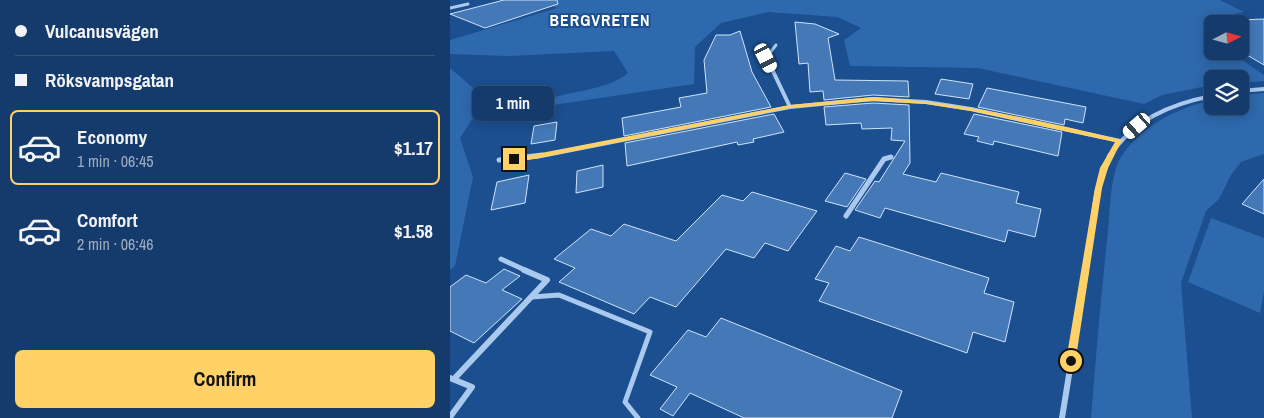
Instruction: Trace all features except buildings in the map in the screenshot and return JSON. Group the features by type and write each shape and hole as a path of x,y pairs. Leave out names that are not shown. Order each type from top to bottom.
{"street":[{"path":"450,8 468,4"},
{"path":"776,45 766,58 790,107"},
{"path":"1249,91 1264,89"},
{"path":"1062,418 1099,188 1104,168 1120,141 1137,126 1185,103 1204,98"},
{"path":"499,160 529,158 790,107 873,99 926,102 971,109 1120,141"},
{"path":"846,216 884,159 891,157"},
{"path":"450,417 466,398 472,387 452,378 547,280 501,259"}],"lane":[{"path":"532,297 559,295 650,332 625,402 638,418"}],"shaded area":[{"path":"539,0 1220,0 1244,12 1228,15 1204,15 1204,60 1242,60 1264,75 1264,81 1249,82 1249,70 1204,70 1204,87 1162,95 1144,104 978,68 850,66 844,40 861,28 837,17 768,12 721,23 695,47 694,84 526,109 551,98 605,85 628,73 614,51 507,56 450,54 450,40 557,8"},
{"path":"450,68 480,94 478,110 460,138 473,177 455,266 450,270"},
{"path":"1264,93 1264,154 1241,162 1231,175 1219,199 1206,211 1181,283 1192,418 1091,418 1111,193 1117,165 1129,146 1139,136 1149,127 1173,113 1204,102 1204,115 1249,115 1249,94"},
{"path":"1211,218 1264,238 1264,291 1260,313 1188,282"}],"district":[{"name":"BERGVRETEN","path":"600,20"}],"route":[{"path":"514,159 529,158 790,107 873,99 926,102 971,109 1120,141 1104,168 1099,188 1071,361"}]}
